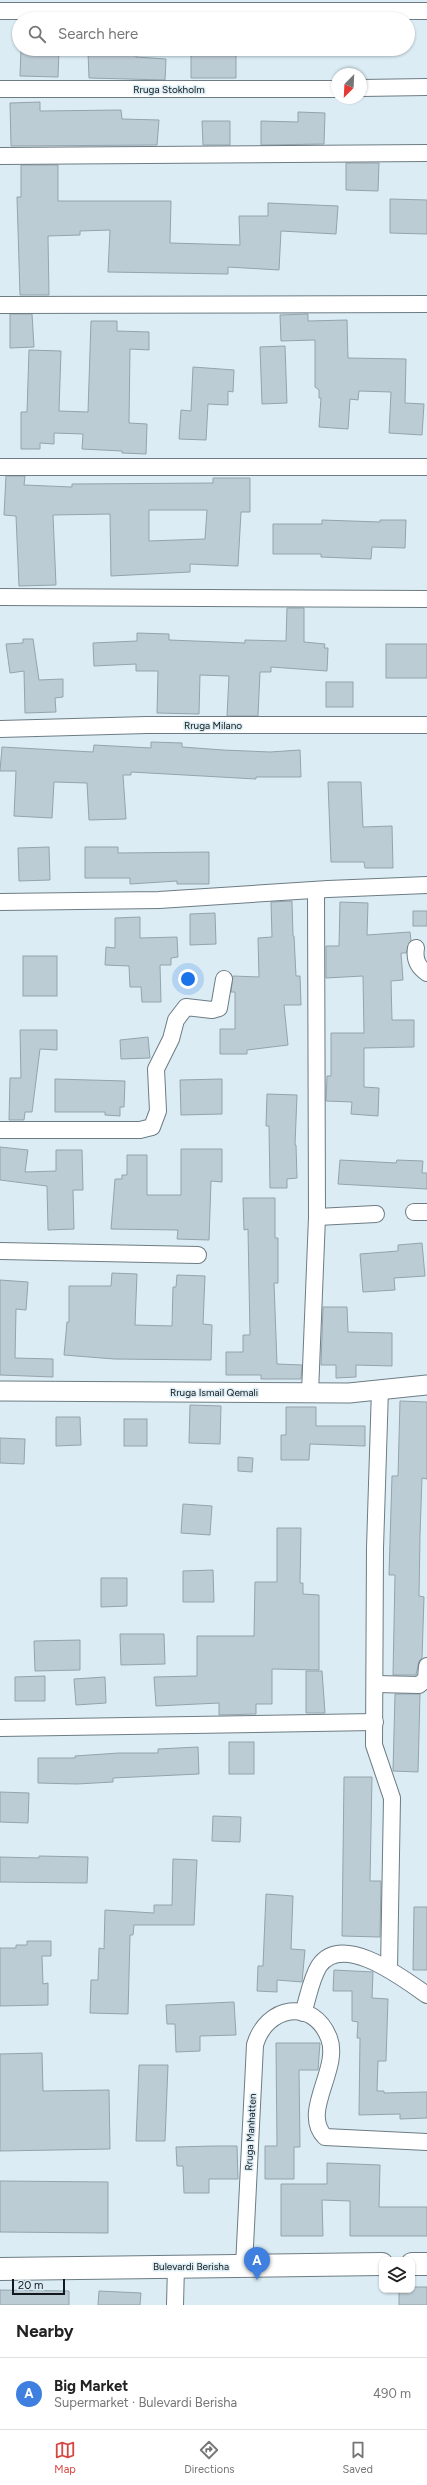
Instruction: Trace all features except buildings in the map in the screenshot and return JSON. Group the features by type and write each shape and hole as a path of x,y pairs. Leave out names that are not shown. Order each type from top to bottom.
{"main road":[{"name":"Bulevardi Berisha","path":"0,2269 379,2264"},
{"path":"415,2264 427,2264"}],"street":[{"path":"0,11 427,11"},
{"path":"367,88 427,87"},
{"name":"Rruga Stokholm","path":"0,89 331,89"},
{"path":"0,156 427,153"},
{"path":"0,305 427,304"},
{"path":"0,467 427,467"},
{"path":"0,597 427,599"},
{"name":"Rruga Milano","path":"0,729 147,725 427,725"},
{"path":"0,902 159,900 427,884"},
{"path":"310,1393 317,1217 316,891"},
{"path":"416,948 415,956 419,968 427,973"},
{"path":"0,1130 140,1130 152,1127 158,1112 156,1068 171,1039 176,1020 186,1007 212,1010 218,1008 224,979"},
{"path":"317,1217 376,1214"},
{"path":"0,1251 198,1255"},
{"name":"Rruga Ismail Qemali","path":"0,1391 349,1393 427,1385"},
{"path":"380,1389 375,1548 376,1684 374,1745 392,1798 389,1969"},
{"path":"376,1684 419,1685 426,1679 427,1666"},
{"path":"0,1728 375,1722"},
{"path":"427,1995 373,1960 357,1955 337,1955 326,1960 317,1971 304,2013 313,2016 322,2026 330,2040 331,2048 329,2066 316,2117 320,2131 325,2137 332,2139 427,2142"},
{"name":"Rruga Manhatten","path":"244,2266 255,2045 258,2032 264,2024 274,2016 284,2012 304,2013"},
{"path":"175,2305 176,2266"}],"place":[{"name":"Big Market","path":"257,2280"}]}
